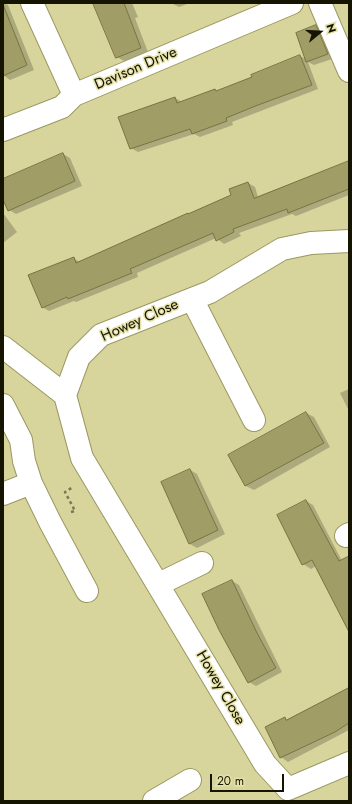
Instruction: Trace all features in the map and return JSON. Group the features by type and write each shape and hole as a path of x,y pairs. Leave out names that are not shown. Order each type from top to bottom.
{"street":[{"path":"32,3 74,95"},
{"name":"Davison Drive","path":"3,130 62,107 74,95 292,3"},
{"path":"320,3 349,71"},
{"name":"Howey Close","path":"349,241 311,243 282,249 210,292 101,335 79,357 66,395 82,458 159,584 265,764 288,788 349,763"},
{"path":"192,299 254,420"},
{"path":"3,347 66,395"},
{"path":"3,405 21,440 24,461 31,483 87,591"},
{"path":"3,494 31,483"},
{"path":"159,584 202,563"},
{"path":"154,801 190,780"}],"path":[{"path":"50,522 75,511 65,492 93,476"}],"building":[{"path":"93,3 124,3 141,48 116,58"},
{"path":"4,7 27,65 3,76 3,8"},
{"path":"316,25 328,54 306,62 296,33"},
{"path":"300,55 312,85 226,118 227,121 192,134 190,129 130,149 118,117 175,97 177,103 215,89 216,91 252,77 251,75"},
{"path":"63,153 75,181 8,211 3,200 3,179"},
{"path":"349,161 349,189 288,213 287,209 233,229 234,232 216,241 213,233 130,269 132,273 68,299 67,297 42,308 28,275 74,257 76,263 231,195 229,189 248,182 254,198"},
{"path":"306,412 324,443 245,486 228,455"},
{"path":"190,469 218,530 189,544 161,482"},
{"path":"306,500 339,561 349,556 349,632 312,560 302,565 277,515"},
{"path":"232,580 257,633 276,668 248,683 219,630 202,594"},
{"path":"349,688 349,723 335,732 280,758 265,727 285,717 286,720"}]}
